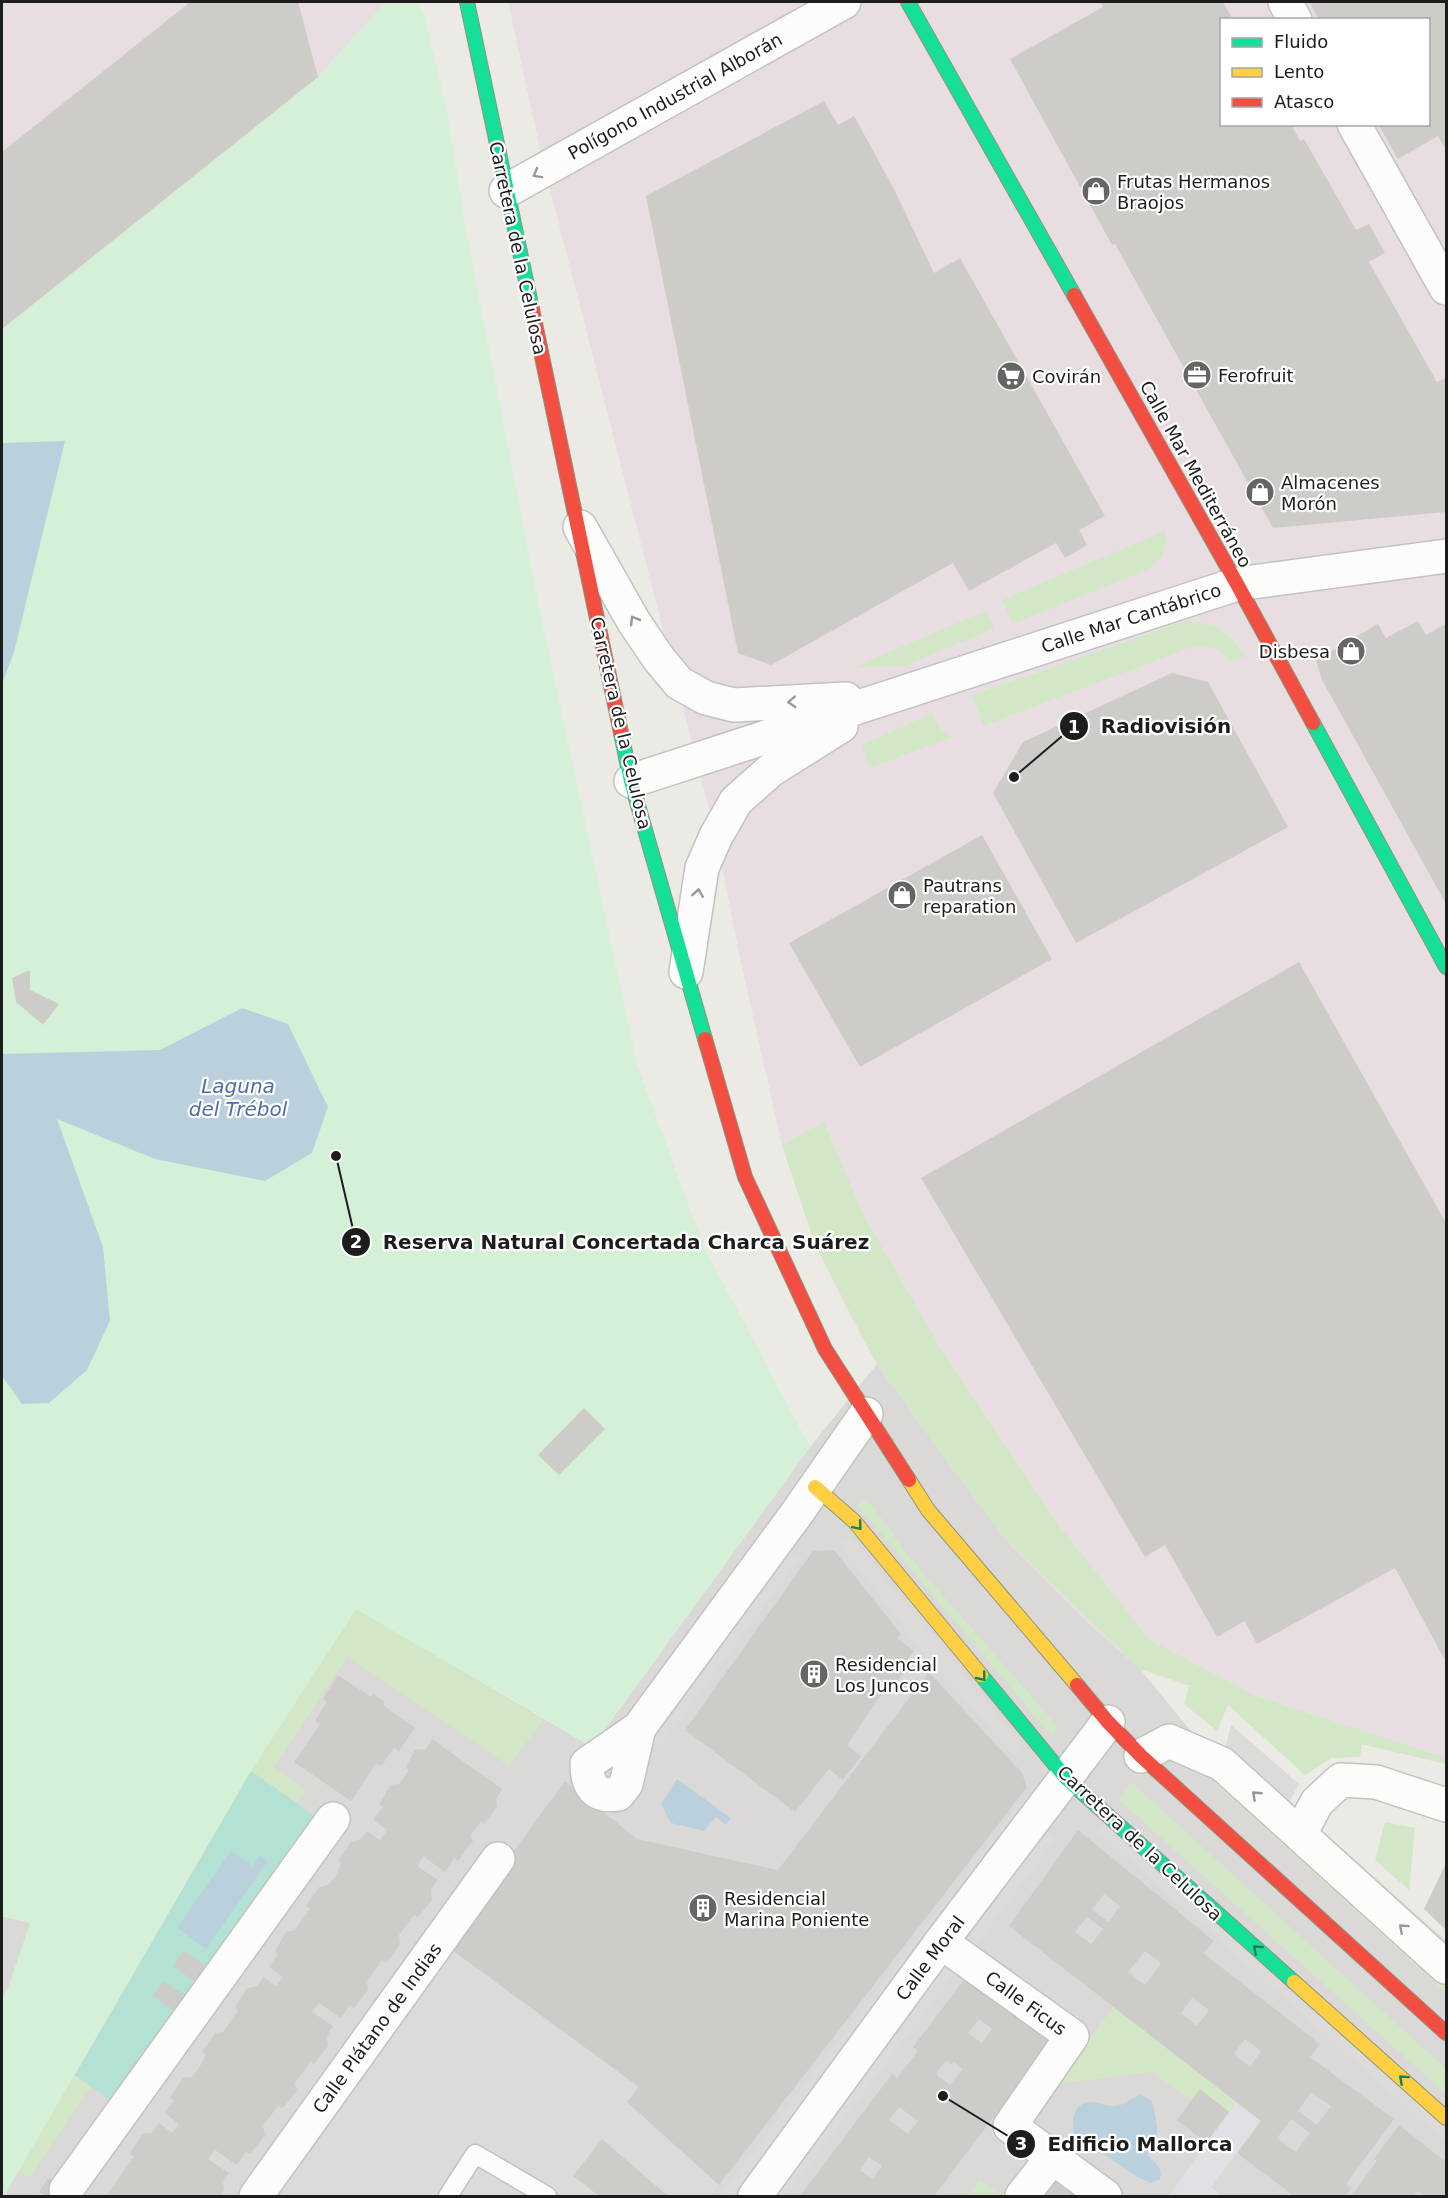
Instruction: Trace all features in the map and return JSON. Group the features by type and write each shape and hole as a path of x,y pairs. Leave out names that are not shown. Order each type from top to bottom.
{"main road":[{"name":"Carretera de la Celulosa","path":"466,2 631,781 744,1177 825,1349 928,1510 1108,1722 1141,1756 1446,2033"},
{"name":"Calle Mar Mediterráneo","path":"908,2 1237,584 1446,968"},
{"name":"Carretera de la Celulosa","path":"815,1487 854,1521 1066,1778 1446,2118"}],"street":[{"name":"Polígono Industrial Alborán","path":"506,190 844,2"},
{"path":"1285,2 1294,18"},
{"path":"1355,126 1446,288"},
{"name":"Calle Mar Cantábrico","path":"576,521 634,622 659,659 679,683 706,698 734,705 892,696"},
{"name":"Calle Mar Cantábrico","path":"631,781 1237,584 1446,556"},
{"name":"Calle Mar Cantábrico","path":"686,972 702,868 716,836 736,801 771,770 892,696"},
{"path":"639,1728 866,1414"},
{"name":"Calle Moral","path":"755,2196 941,1942 1108,1722"},
{"path":"1141,1756 1169,1741 1222,1764 1446,1967"},
{"path":"1300,1834 1317,1803 1341,1780 1376,1782 1446,1805"},
{"path":"66,2190 333,1819"},
{"name":"Calle Plátano de Indias","path":"255,2196 498,1859"},
{"name":"Calle Ficus","path":"941,1942 1072,2036 1010,2126 1105,2196"},
{"path":"1022,2196 1052,2158"}],"lane":[{"path":"448,2196 475,2154 547,2196"}],"shaded area":[{"path":"2,2 386,2 318,77 2,329"},
{"path":"508,2 1446,2 1446,1764 1362,1744 1140,1669 1082,1617 1007,1541 877,1365 815,1244 782,1145 739,953 716,836 542,158"},
{"path":"877,1364 1007,1541 1082,1617 1140,1669 1253,1807 1446,1978 1446,2196 4,2196 251,1771 356,1609 592,1747 810,1447"},
{"path":"850,1536 1024,1747 1015,1757 916,1643 839,1543"},
{"path":"788,1552 798,1560 660,1746 650,1739"},
{"path":"1231,1725 1299,1784 1287,1806 1225,1749"},
{"path":"1019,1803 1027,1809 732,2196 719,2196"},
{"path":"1104,1825 1446,2129 1446,2142 1098,1832"},
{"path":"1046,1833 1055,1840 786,2196 771,2196"},
{"path":"1334,1841 1446,1941 1446,1953 1329,1847"},
{"path":"2,1916 31,1923 2,2000"},
{"path":"445,1945 639,2087 627,2102 719,2185 711,2196 263,2196"},
{"path":"1236,2102 1261,2121 1211,2187 1222,2196 1169,2196"}],"green space":[{"path":"386,2 417,2 424,14 447,112 467,236 540,612 637,1065 704,1247 810,1447 592,1747 356,1609 251,1771 2,2196 2,2000 30,1923 2,1916 2,329 318,77"},
{"path":"1165,531 1166,544 1163,554 1147,570 1013,624 1002,600"},
{"path":"985,611 995,628 902,667 854,667"},
{"path":"1186,621 1214,626 1221,630 1246,656 1231,661 1216,649 1197,645 983,726 972,695"},
{"path":"933,713 938,727 952,737 870,768 862,745"},
{"path":"824,1122 863,1214 938,1344 1060,1527 1150,1640 1256,1696 1446,1758 1446,1764 1362,1744 1360,1757 1331,1758 1305,1775 1228,1705 1217,1731 1184,1704 1189,1686 1224,1697 1140,1669 1007,1541 877,1364 815,1244 782,1145"},
{"path":"861,1500 868,1502 875,1509 906,1553 1054,1722 1057,1726 1054,1734 1049,1733 857,1505"},
{"path":"356,1609 543,1720 509,1766 347,1657 273,1767 306,1790 296,1803 312,1814 216,1832 251,1771"},
{"path":"251,1771 318,1818 111,2101 75,2075"},
{"path":"1214,1776 1446,1980 1446,1993 1213,1782"},
{"path":"1131,1782 1446,2069 1446,2094 1118,1799"},
{"path":"1385,1822 1415,1828 1409,1890 1375,1860"},
{"path":"161,1926 91,2087 30,2178 19,2171"},
{"path":"1113,2007 1236,2102 1229,2112 1200,2090 1191,2100 1152,2072 1057,2084"},
{"path":"980,2180 1003,2196 967,2196"}],"water":[{"path":"65,441 14,652 2,684 2,443"},
{"name":"Laguna del Trébol","path":"242,1008 288,1024 328,1107 312,1153 265,1181 155,1159 57,1119 103,1247 110,1321 87,1370 49,1403 22,1404 2,1376 2,1054 160,1050"},
{"path":"677,1779 731,1818 726,1825 716,1817 704,1831 671,1823 661,1804"},
{"path":"231,1851 253,1866 260,1856 268,1861 206,1949 177,1928"},
{"path":"1141,2095 1152,2101 1157,2123 1155,2141 1147,2155 1158,2166 1161,2175 1160,2179 1151,2183 1137,2177 1075,2134 1073,2123 1077,2108 1081,2105 1092,2102 1115,2106"}],"building":[{"path":"190,2 298,2 318,77 2,329 2,152"},
{"path":"1100,2 1223,2 1232,18 1220,18 1220,126 1292,126 1300,141 1304,139 1356,230 1369,224 1385,253 1369,262 1437,382 1446,378 1446,512 1273,528 1115,244 1112,245 1010,59 1103,7"},
{"path":"1309,2 1446,2 1446,150 1438,136 1398,159 1379,126 1430,126 1430,18 1318,18"},
{"path":"824,101 838,125 854,116 894,189 934,273 960,258 1105,516 1079,530 1087,545 1065,558 1056,543 969,591 953,563 771,665 738,653 646,196"},
{"path":"1418,621 1426,635 1446,624 1446,904 1322,680 1316,660 1378,624 1386,638"},
{"path":"1172,673 1208,682 1288,827 1076,943 993,793 1023,742"},
{"path":"982,835 1052,959 860,1067 789,943"},
{"path":"1299,962 1446,1223 1446,1662 1395,1568 1257,1644 1245,1621 1217,1637 1165,1545 1145,1557 921,1178"},
{"path":"30,970 30,990 59,1004 43,1025 16,1002 12,978"},
{"path":"584,1408 605,1429 559,1475 538,1455"},
{"name":"Residencial Los Juncos","path":"834,1550 901,1634 897,1638 914,1651 904,1664 908,1667 886,1696 882,1693 847,1745 861,1756 843,1780 829,1769 795,1812 685,1730 813,1551"},
{"name":"Residencial Marina Poniente","path":"929,1672 1022,1773 1027,1787 719,2185 627,2102 639,2087 445,1945 565,1781 637,1839 778,1870"},
{"path":"338,1675 371,1697 373,1694 385,1702 383,1705 415,1728 399,1751 394,1748 381,1766 376,1763 351,1801 294,1762 320,1724 315,1721 327,1702 323,1699"},
{"path":"432,1739 502,1789 496,1799 497,1807 484,1824 481,1821 471,1835 473,1844 471,1843 458,1861 454,1858 445,1872 423,1856 417,1866 438,1880 431,1890 432,1900 418,1917 414,1915 399,1935 400,1945 386,1963 382,1960 367,1982 368,1990 354,2008 350,2005 341,2018 319,2003 312,2012 333,2026 327,2036 328,2046 314,2064 311,2061 295,2083 297,2091 282,2109 278,2106 263,2126 265,2136 250,2154 246,2152 237,2165 215,2150 208,2159 229,2173 223,2183 224,2190 220,2196 106,2196 134,2157 130,2154 142,2134 152,2133 159,2123 172,2133 179,2124 165,2113 174,2100 170,2098 183,2078 192,2077 199,2068 206,2055 202,2052 215,2033 223,2032 238,2010 235,2007 247,1988 257,1986 263,1977 276,1986 283,1977 269,1967 278,1954 275,1951 286,1932 295,1930 310,1909 306,1906 319,1887 328,1885 335,1877 342,1863 338,1861 351,1842 361,1839 367,1831 380,1840 387,1830 373,1820 383,1807 379,1805 390,1785 399,1784 409,1770 405,1768 415,1750 426,1749"},
{"path":"1078,1830 1214,1941 1203,1953 1320,2044 1310,2057 1394,2119 1346,2184 1352,2188 1345,2196 1294,2196 1237,2153 1261,2121 1009,1926","holes":["1104,1894 1120,1906 1109,1922 1092,1910","1087,1917 1103,1929 1091,1944 1075,1932","1145,1951 1161,1963 1145,1985 1128,1972","1192,1998 1209,2010 1197,2026 1181,2013","1245,2039 1261,2051 1250,2067 1234,2054","1311,2092 1331,2106 1317,2125 1298,2111","1291,2119 1310,2133 1296,2152 1277,2138"]},
{"path":"1446,1863 1446,1930 1424,1909"},
{"path":"184,1951 208,1967 197,1983 173,1966"},
{"path":"966,1977 1051,2041 934,2196 800,2196 892,2074 897,2078 918,2051 913,2047","holes":["979,2019 992,2029 982,2043 968,2033","946,2060 952,2065 954,2062 962,2069 950,2085 936,2074","899,2107 918,2121 908,2134 889,2120","869,2157 882,2166 873,2179 860,2170"]},
{"path":"163,1981 186,1996 175,2012 153,1996"},
{"path":"1200,2089 1229,2112 1206,2143 1177,2120"},
{"path":"1399,2125 1446,2162 1446,2196 1425,2196 1417,2191 1413,2196 1351,2196 1377,2161 1374,2159"},
{"path":"602,2139 668,2196 599,2196 573,2176"},
{"path":"1053,2171 1086,2196 1034,2196"},
{"path":"48,2178 73,2195 46,2196 39,2192"}],"traffic: fast":[{"path":"467,2 532,309"},
{"path":"908,2 1074,295"},
{"path":"1313,723 1446,967"},
{"path":"621,733 631,781 705,1039"},
{"path":"981,1675 1066,1778 1294,1982"}],"traffic: slow":[{"path":"909,1480 928,1510 1077,1685"},
{"path":"815,1487 854,1521 981,1675"},
{"path":"1294,1982 1446,2118"}],"traffic: jam":[{"path":"1074,295 1313,723"},
{"path":"532,309 621,733"},
{"path":"705,1039 745,1177 825,1349 909,1480"},
{"path":"1077,1685 1141,1756 1446,2033"}],"place":[{"name":"Frutas Hermanos Braojos","path":"1096,191"},
{"name":"Ferofruit","path":"1197,375"},
{"name":"Covirán","path":"1011,376"},
{"name":"Almacenes Morón","path":"1260,492"},
{"name":"Disbesa","path":"1351,651"},
{"name":"Radiovisión","path":"1014,777"},
{"name":"Pautrans reparation","path":"902,895"},
{"name":"Reserva Natural Concertada Charca Suárez","path":"336,1156"},
{"name":"Residencial Los Juncos","path":"814,1674"},
{"name":"Residencial Marina Poniente","path":"703,1908"},
{"name":"Edificio Mallorca","path":"943,2096"}]}
